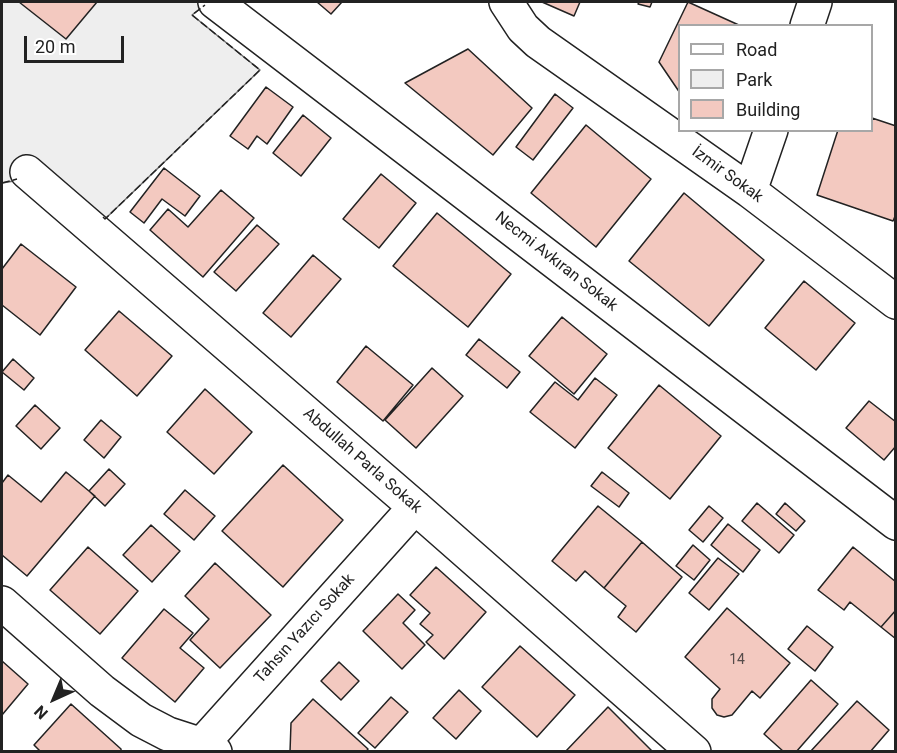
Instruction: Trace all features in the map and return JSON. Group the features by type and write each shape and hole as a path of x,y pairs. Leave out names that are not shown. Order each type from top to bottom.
{"street":[{"name":"Necmi Avkıran Sokak","path":"215,2 896,523"},
{"name":"İzmir Sokak","path":"506,2 523,28 538,42 750,191 896,302"},
{"path":"808,24 815,2"},
{"path":"750,191 770,132"},
{"name":"Abdullah Parla Sokak","path":"27,172 415,507 694,752"},
{"name":"Tahsın Yazıcı Sokak","path":"204,749 415,507"},
{"path":"2,603 102,691 141,720 204,749"}],"green space":[{"path":"2,2 209,2 192,15 260,70 105,219 37,165 14,181 2,183"}],"building":[{"path":"19,2 97,2 66,39"},
{"path":"317,2 342,2 331,14"},
{"path":"542,2 580,2 574,16"},
{"path":"639,2 652,2 650,7 638,4"},
{"path":"688,2 737,24 678,24 678,90 659,62"},
{"path":"468,49 532,108 493,155 405,83"},
{"path":"266,87 293,107 267,144 257,136 248,149 230,136"},
{"path":"555,94 573,108 533,160 516,147"},
{"path":"303,115 331,138 301,176 273,153"},
{"path":"873,118 896,126 896,214 893,221 817,195 837,132 873,132"},
{"path":"586,125 651,179 596,247 531,193"},
{"path":"164,168 200,196 185,216 162,199 144,223 130,212"},
{"path":"381,174 416,203 379,248 343,219"},
{"path":"221,190 254,218 203,277 150,230 168,209 188,227"},
{"path":"684,193 764,260 709,326 629,261"},
{"path":"437,213 511,274 468,327 393,266"},
{"path":"257,225 279,244 236,291 214,272"},
{"path":"21,244 76,287 40,335 2,305 2,269"},
{"path":"313,255 341,279 291,337 263,313"},
{"path":"804,281 855,323 816,370 765,328"},
{"path":"119,311 172,356 137,396 85,350"},
{"path":"562,317 607,354 574,394 529,356"},
{"path":"479,339 520,372 507,388 466,355"},
{"path":"366,346 413,385 383,421 337,382"},
{"path":"13,359 34,378 24,390 2,372"},
{"path":"432,368 463,396 416,448 385,420"},
{"path":"595,378 617,395 575,448 530,412 555,382 578,400"},
{"path":"659,385 721,436 670,499 608,448"},
{"path":"205,389 252,432 214,474 167,432"},
{"path":"869,401 896,422 896,446 884,460 846,428"},
{"path":"35,405 60,428 41,449 16,426"},
{"path":"101,420 121,437 104,458 84,440"},
{"path":"283,465 343,520 283,587 222,531"},
{"path":"109,469 125,484 105,506 89,491"},
{"path":"66,472 95,496 27,576 2,555 2,483 8,475 41,502"},
{"path":"602,472 629,493 619,507 591,486"},
{"path":"185,490 215,516 194,540 164,514"},
{"path":"757,503 794,535 779,553 742,521"},
{"path":"785,503 805,521 796,531 776,514"},
{"path":"598,506 642,542 604,588 585,571 576,581 552,561"},
{"path":"709,506 723,518 703,542 689,530"},
{"path":"728,524 760,550 743,572 711,545"},
{"path":"151,525 180,551 152,582 123,555"},
{"path":"642,542 682,577 636,632 618,617 626,606 604,588"},
{"path":"693,545 710,560 694,580 676,566"},
{"path":"88,547 138,591 100,634 50,590"},
{"path":"853,547 896,582 896,610 881,627 850,602 844,610 818,590"},
{"path":"718,558 739,574 709,610 689,593"},
{"path":"215,563 271,615 220,668 190,640 209,619 185,596"},
{"path":"436,567 486,612 444,659 426,642 433,635 420,624 430,613 410,595"},
{"path":"398,594 415,610 403,623 425,645 402,669 363,631"},
{"path":"727,608 790,663 760,698 752,691 732,715 724,717 717,715 712,708 712,699 720,689 685,657"},
{"path":"164,609 193,633 180,648 204,668 175,702 122,658"},
{"path":"896,610 896,639 881,627"},
{"path":"807,626 833,647 815,671 788,649"},
{"path":"520,646 575,695 537,737 482,687"},
{"path":"2,661 28,684 2,715"},
{"path":"339,662 359,681 341,700 321,681"},
{"path":"811,680 838,704 796,752 784,752 764,734"},
{"path":"459,690 481,711 456,739 433,718"},
{"path":"391,697 408,712 375,748 358,733"},
{"path":"313,699 368,749 366,752 290,752 291,723"},
{"path":"857,701 889,730 870,752 810,752"},
{"path":"71,704 121,749 121,752 41,752 34,745"},
{"path":"608,707 653,752 565,752"}],"fence":[{"path":"103,217 105,219 260,70 192,15 205,5"},
{"path":"2,183 17,179"}]}
